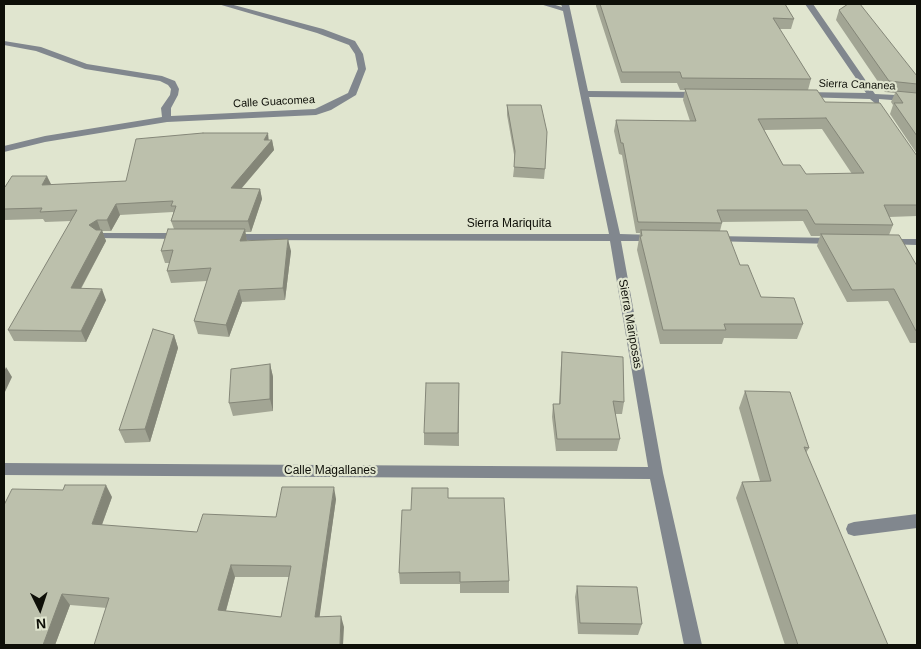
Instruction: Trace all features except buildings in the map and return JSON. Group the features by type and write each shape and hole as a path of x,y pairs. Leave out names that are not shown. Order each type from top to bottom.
{"street":[{"name":"Calle Guacomea","path":"4,149 44,139 167,120 316,112 328,108 352,95 362,69 359,54 352,43 320,31 222,4"},
{"path":"544,4 566,7"},
{"path":"809,4 882,111"},
{"name":"Sierra Mariposas","path":"566,7 586,94 615,238 656,473 693,645"},
{"path":"4,43 38,50 85,66 162,78 172,83 176,89 166,108 167,120"},
{"path":"586,94 714,95"},
{"name":"Sierra Cananea","path":"793,95 872,96 917,100"},
{"path":"101,236 190,236"},
{"name":"Sierra Mariquita","path":"220,236 664,238"},
{"path":"702,239 849,241"},
{"path":"878,242 917,242"},
{"name":"Calle Magallanes","path":"4,470 656,473"},
{"path":"854,529 917,520"}]}
